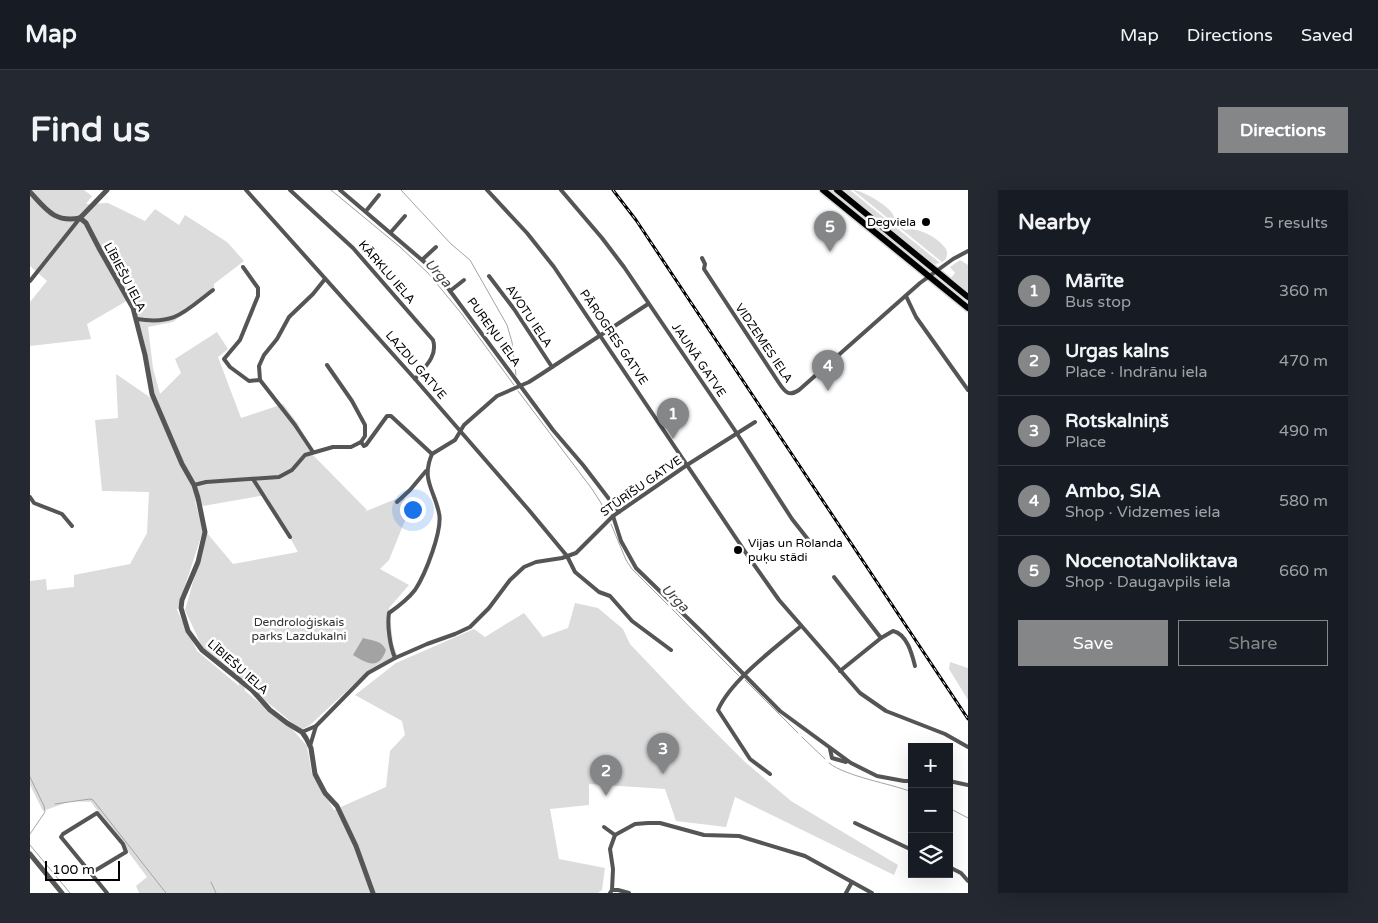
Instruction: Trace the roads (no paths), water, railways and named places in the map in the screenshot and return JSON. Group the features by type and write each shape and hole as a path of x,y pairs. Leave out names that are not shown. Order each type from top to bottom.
{"highway":[{"path":"823,190 968,308"},
{"path":"837,190 968,297"}],"street":[{"path":"30,281 80,218 107,190"},
{"name":"LAZDU GATVE","path":"246,190 415,379 567,556 575,572 599,592 610,596 632,621 672,650"},
{"name":"KĀRKLU IELA","path":"290,190 353,248 433,340 435,346 434,354 415,379"},
{"name":"PUREŅU IELA","path":"340,190 436,272 553,430 619,512"},
{"name":"PĀROGRES GATVE","path":"487,190 527,233 554,267 766,583 801,626 860,693 878,707 945,734 968,746"},
{"name":"JAUNĀ GATVE","path":"561,190 609,246 737,433 792,519 814,547"},
{"path":"30,192 46,210 58,218 69,220 80,218"},
{"path":"366,211 380,195"},
{"path":"391,232 405,216"},
{"name":"LĪBIEŠU IELA","path":"80,218 86,222 134,308 152,394 182,464 194,485 203,516 205,532 198,562 182,600 181,608 188,631 202,650 252,690 270,710 292,727 302,732 310,746 315,774 325,793 339,811 356,846 373,893"},
{"path":"423,259 436,247"},
{"path":"966,252 968,260"},
{"name":"VIDZEMES IELA","path":"702,258 705,264 704,269 715,288 785,392 794,394 929,277 953,258 966,252"},
{"path":"243,268 258,288 258,296 240,340 224,359 230,367 249,381 260,380"},
{"name":"AVOTU IELA","path":"489,276 514,309 552,367"},
{"path":"312,452 295,425 260,380 260,366 264,355 277,340 288,317 313,294 325,279"},
{"path":"450,290 464,280"},
{"path":"137,319 155,322 176,318 213,290"},
{"path":"906,296 916,317 968,390"},
{"path":"397,502 426,471 432,454 455,440 461,433 464,425 497,396 520,386 552,367 648,304"},
{"path":"194,485 206,482 279,477 292,470 306,454 339,446 351,447 361,442 366,436 365,425 352,401 327,365"},
{"path":"361,442 364,446 366,445 388,416 391,416 432,454"},
{"name":"STŪRĪŠU GATVE","path":"302,732 316,726 344,699 362,678 395,658 470,628 489,608 510,580 529,564 576,553 613,516 687,465 755,422"},
{"path":"395,658 392,651 389,613 406,600 416,588 440,525 439,514 426,471"},
{"path":"253,479 290,537"},
{"path":"30,497 34,503 62,514 72,526"},
{"path":"613,516 621,540 636,568 780,712 819,739 830,749 832,758 877,776 908,781"},
{"path":"834,578 881,638"},
{"path":"770,774 750,759 718,710 728,693 745,675 801,626"},
{"path":"840,671 881,638 893,632 900,634 911,651 915,666"},
{"path":"310,746 316,726"},
{"path":"953,782 968,785"},
{"path":"91,873 126,852 123,844 97,813 61,837 107,893"},
{"path":"629,893 618,890 611,892 613,869 610,849 615,835 635,824 648,823 666,825 694,833 739,836 798,853 872,893"},
{"path":"855,823 908,848"},
{"path":"604,827 615,835"},
{"path":"30,854 62,893"},
{"path":"953,869 961,873 968,881"},
{"path":"846,893 852,882"}],"waterway":[{"name":"Urga","path":"331,190 400,247 428,273 461,313 514,385"},
{"path":"401,190 451,244 470,260 507,325 512,342 516,375"},
{"name":"Urga","path":"518,391 592,489 607,515"},
{"name":"Urga","path":"611,524 626,560 632,569 739,676"},
{"name":"Urga","path":"745,680 798,733"},
{"name":"Urga","path":"802,737 825,759"},
{"name":"Urga","path":"829,763 857,776 908,791"},
{"path":"30,777 45,812 30,834"},
{"path":"55,804 93,800 166,893"},
{"name":"Urga","path":"953,810 968,818"},
{"path":"30,845 70,893"},
{"path":"211,882 216,893"}],"railway":[{"path":"613,190 636,220 968,719"}],"place":[{"name":"Degviela","path":"926,222"},
{"name":"NocenotaNoliktava","path":"830,252"},
{"name":"Ambo, SIA","path":"828,391"},
{"name":"Mārīte","path":"673,439"},
{"name":"Vijas un Rolanda puķu stādi","path":"738,550"},
{"name":"Rotskalniņš","path":"663,774"},
{"name":"Urgas kalns","path":"606,796"}],"park label":[{"name":"Dendroloģiskais parks Lazdukalni","path":"299,629"}]}
